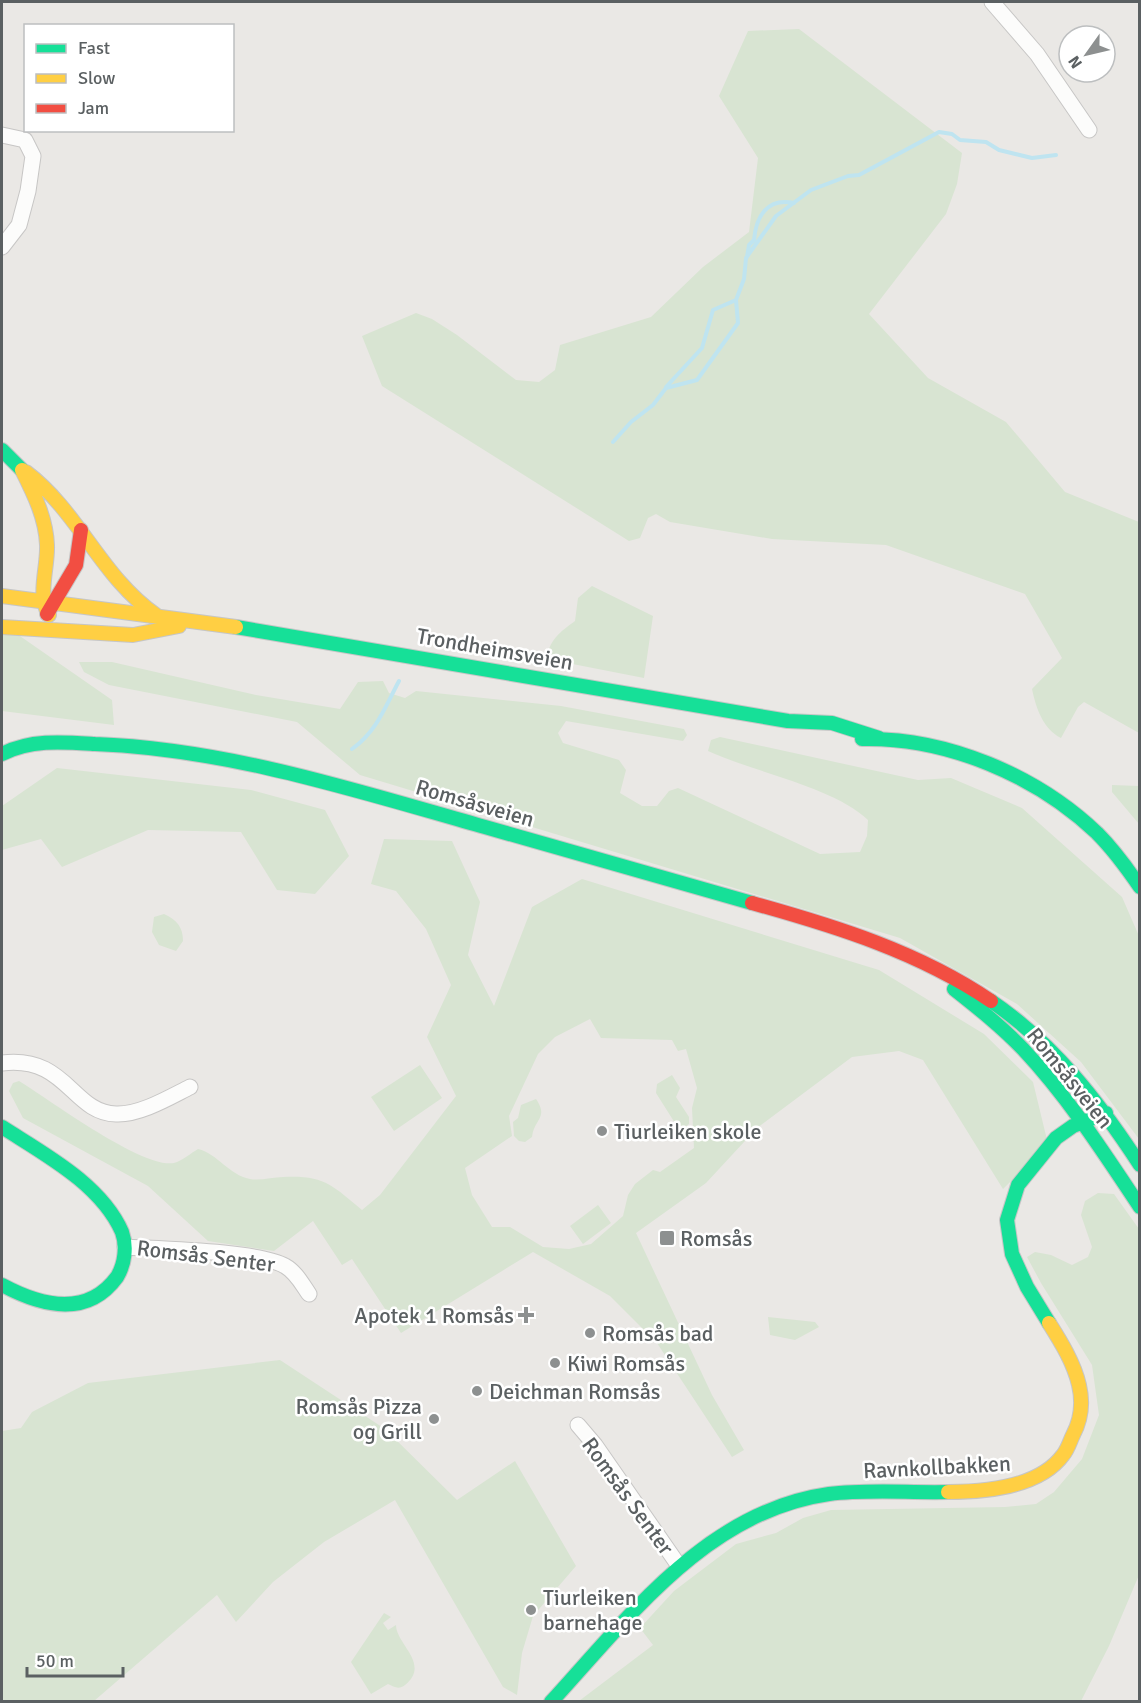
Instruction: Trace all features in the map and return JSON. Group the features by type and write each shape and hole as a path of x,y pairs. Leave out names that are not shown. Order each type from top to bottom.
{"main road":[{"path":"2,450 22,470 57,496 71,512 115,582 142,606 161,618"},
{"path":"22,470 44,520 49,600 47,614"},
{"path":"49,600 76,571 80,557 81,530"},
{"name":"Trondheimsveien","path":"2,596 49,600 161,618 287,634 788,721 839,725 879,738 962,754 1032,784 1065,805 1093,829 1140,887"},
{"path":"2,610 124,623 161,618"},
{"name":"Trondheimsveien","path":"2,627 133,635 195,621"},
{"name":"Trondheimsveien","path":"788,721 826,737 842,740 879,738"},
{"name":"Romsåsveien","path":"2,754 20,746 36,744 134,745 193,753 280,770 835,926 886,946 962,981 1030,1029 1072,1071 1106,1113 1140,1166"},
{"name":"Romsåsveien","path":"926,966 1022,1048 1080,1121 1081,1139 1140,1207"},
{"name":"Ravnkollbakken","path":"551,1701 679,1566 724,1531 756,1514 793,1501 860,1492 1002,1489 1036,1478 1062,1457 1077,1427 1081,1389 1071,1360 1013,1260 1007,1224 1010,1203 1018,1185 1042,1158 1056,1137 1080,1121 1106,1113"},
{"name":"Ravnkollbakken","path":"1042,1158 1081,1139 1106,1113"},
{"path":"2,1126 61,1168 99,1201 116,1222 125,1247 123,1263 117,1277 100,1296 84,1303 55,1306 40,1303 2,1285"}],"street":[{"path":"992,2 1037,54 1089,130"},
{"path":"2,135 25,140 33,156 19,225 2,247"},
{"path":"2,1063 25,1062 49,1070 90,1105 112,1114 137,1110 190,1087"},
{"name":"Romsås Senter","path":"125,1247 231,1255 275,1262 294,1273 309,1294"},
{"name":"Romsås Senter","path":"578,1425 595,1445 679,1566"}],"green space":[{"path":"799,29 962,153 957,184 946,214 869,314 928,378 1006,422 1065,492 1139,522 1139,733 1084,702 1078,707 1061,738 1049,729 1038,710 1032,689 1062,658 1025,594 886,545 772,539 670,522 656,514 648,518 640,538 629,541 382,386 362,336 416,313 432,319 457,335 516,380 539,382 555,370 560,345 651,317 703,267 749,232 758,158 719,96 748,31"},
{"path":"592,586 653,616 644,678 547,659 553,642 575,621 578,598"},
{"path":"2,632 17,634 112,700 114,725 2,711"},
{"path":"79,662 112,662 256,695 340,709 358,682 383,681 389,693 405,698 416,691 561,706 684,729 687,735 683,741 566,721 558,733 563,743 619,760 626,770 620,793 642,806 657,806 669,791 678,788 820,854 860,852 867,836 868,820 835,798 708,751 711,740 720,737 918,780 951,778 1022,808 1122,897 1139,936 1139,1139 1081,1062 1017,1004 900,938 360,775 297,722 109,685 84,672"},
{"path":"57,768 251,790 325,810 349,856 315,894 277,890 241,832 148,830 62,867 41,839 2,850 2,806"},
{"path":"1112,785 1139,786 1139,824 1112,792"},
{"path":"384,839 452,841 480,902 468,955 494,1006 532,907 582,879 879,970 984,1034 1033,1082 1048,1144 1003,1189 923,1060 899,1051 852,1057 757,1128 706,1183 636,1233 712,1395 744,1450 732,1457 657,1343 610,1296 533,1252 401,1333 352,1259 342,1265 313,1221 274,1251 208,1241 148,1186 23,1118 9,1091 13,1083 19,1081 96,1131 140,1155 159,1162 174,1163 198,1149 250,1179 297,1177 327,1183 362,1210 380,1195 456,1096 427,1037 451,985 426,929 396,891 371,884","holes":["590,1019 601,1038 672,1040 678,1051 686,1049 697,1088 692,1108 694,1148 660,1172 653,1170 635,1184 628,1195 623,1216 591,1244 569,1249 543,1247 510,1227 492,1227 472,1195 465,1168 512,1136 509,1116 538,1054 555,1037"]},
{"path":"164,914 176,921 182,932 183,941 176,951 159,945 152,932 154,917"},
{"path":"420,1065 442,1098 394,1131 371,1097"},
{"path":"672,1075 680,1088 676,1097 689,1117 689,1124 680,1131 656,1093 657,1084"},
{"path":"536,1099 540,1105 540,1118 532,1137 525,1142 519,1141 514,1136 513,1122 518,1118 521,1105"},
{"path":"1098,1193 1114,1194 1139,1229 1139,1575 1109,1646 1081,1701 579,1701 653,1645 640,1628 674,1591 736,1544 776,1533 803,1518 831,1510 1005,1507 1036,1504 1054,1492 1082,1459 1099,1415 1092,1365 1027,1257 1035,1252 1051,1255 1072,1265 1088,1257 1092,1247 1081,1215 1085,1201"},
{"path":"598,1205 611,1223 583,1244 570,1226"},
{"path":"768,1317 815,1322 819,1327 795,1340 770,1335"},
{"path":"280,1360 385,1429 457,1500 515,1461 576,1566 533,1616 522,1653 517,1695 503,1687 395,1500 324,1542 273,1582 236,1622 217,1595 94,1701 2,1701 2,1431 21,1428 32,1412 88,1383"},
{"path":"384,1613 391,1617 383,1623 388,1630 396,1625 397,1632 414,1662 415,1669 412,1677 403,1687 396,1688 388,1684 371,1694 351,1662"}],"waterway":[{"path":"613,442 631,422 653,405 666,388 697,380 738,323 736,300 744,279 746,258 776,216 811,190 848,176 859,175 939,132 952,134 960,140 986,142 999,150 1032,158 1056,155"},
{"path":"747,257 757,224 765,211 777,203 794,203"},
{"path":"666,387 702,348 713,310 736,300"},
{"path":"352,749 374,726 399,681"}],"traffic: fast":[{"path":"2,450 22,470"},
{"path":"236,627 788,721 832,723 879,738"},
{"path":"862,739 894,740 926,745 957,753 1018,777 1073,812 1097,833 1140,887"},
{"path":"2,754 36,744 71,743 145,748 244,763 341,786 752,903"},
{"path":"954,989 1007,1033 1039,1067 1085,1126 1140,1207"},
{"path":"991,1001 1014,1018 1055,1055 1091,1097 1140,1165"},
{"path":"1049,1323 1027,1287 1012,1254 1007,1220 1018,1185 1056,1138 1073,1126 1106,1113"},
{"path":"2,1127 53,1159 86,1185 113,1215 124,1237 125,1249 117,1277 105,1290 78,1303 48,1303 2,1285"},
{"path":"551,1702 641,1603 673,1573 708,1545 745,1522 785,1504 829,1494 874,1491 948,1492"}],"traffic: slow":[{"path":"22,470 35,497 46,535 47,554 43,590 49,615"},
{"path":"26,472 61,506 120,582 156,615"},
{"path":"2,596 236,627"},
{"path":"2,627 133,635 179,626"},
{"path":"948,1492 994,1489 1026,1481 1053,1466 1066,1450 1079,1417 1080,1391 1070,1361 1049,1323"}],"traffic: jam":[{"path":"47,614 76,565 81,530"},
{"path":"752,903 876,942 935,968 991,1001"}],"place":[{"name":"Tiurleiken skole","path":"602,1131"},
{"name":"Romsås","path":"667,1238"},
{"name":"Apotek 1 Romsås","path":"526,1315"},
{"name":"Romsås bad","path":"590,1333"},
{"name":"Kiwi Romsås","path":"555,1363"},
{"name":"Deichman Romsås","path":"477,1391"},
{"name":"Romsås Pizza og Grill","path":"434,1419"},
{"name":"Tiurleiken barnehage","path":"531,1610"}]}
